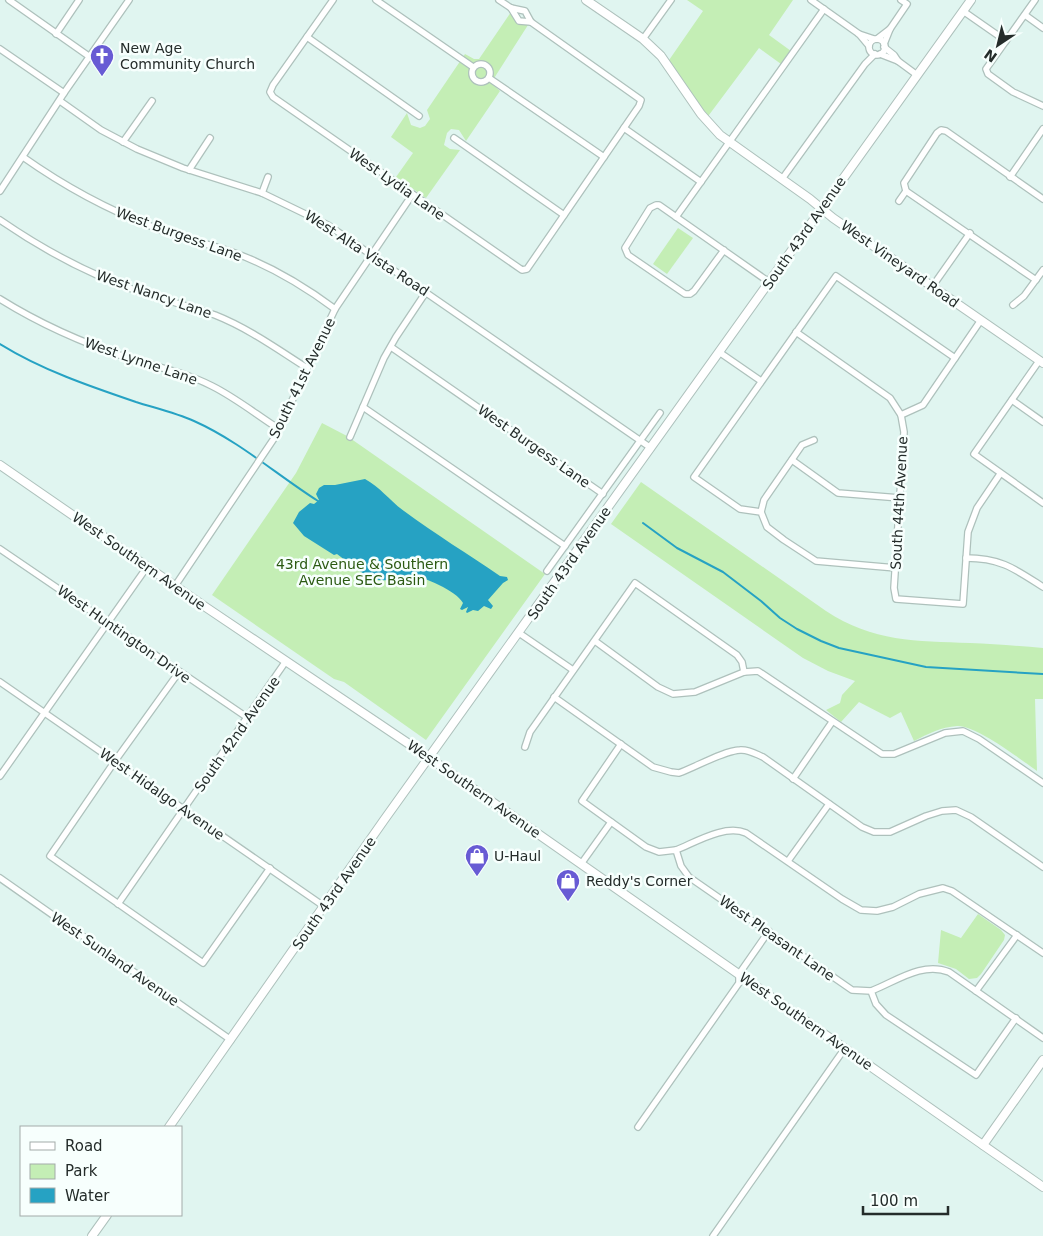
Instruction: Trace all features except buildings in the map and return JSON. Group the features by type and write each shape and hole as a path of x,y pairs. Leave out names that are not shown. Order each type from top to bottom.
{"main road":[{"name":"South 43rd Avenue","path":"171,1126 429,757 971,0"},
{"name":"West Vineyard Road","path":"589,1 643,39 667,63 706,119 720,135 932,287 1041,362"},
{"name":"West Southern Avenue","path":"0,464 174,586 429,757 1043,1187"},
{"path":"983,1144 1043,1060"},
{"path":"92,1236 106,1216"}],"street":[{"path":"9,0 90,57"},
{"path":"56,34 79,0"},
{"path":"0,191 64,93 129,0"},
{"path":"333,0 307,37 419,116"},
{"path":"376,0 473,67"},
{"path":"499,0 511,8 519,21 531,22"},
{"path":"643,39 671,0"},
{"path":"811,0 859,34 873,51 898,61 917,75"},
{"path":"873,51 884,45 890,29 907,4 901,0"},
{"path":"1036,0 986,69 988,74 1012,92 1043,106"},
{"path":"454,138 564,215 639,106 641,100 531,22 525,10 511,8"},
{"path":"676,217 824,9"},
{"path":"963,11 1006,41"},
{"path":"1025,15 1043,28"},
{"path":"782,179 865,64 873,51 876,39 890,29"},
{"path":"859,34 882,41 898,61"},
{"name":"West Lydia Lane","path":"307,37 270,92 273,97 412,195 522,270 527,269 564,215"},
{"path":"0,49 64,93"},
{"path":"473,67 482,63 486,65 490,73 489,78"},
{"path":"473,67 472,72 476,80 480,82 489,78"},
{"path":"489,78 604,158"},
{"name":"West Alta Vista Road","path":"60,101 101,130 123,142 189,170 262,193 328,225 651,448"},
{"path":"123,142 152,101"},
{"path":"624,128 701,182"},
{"path":"1010,177 1043,129"},
{"path":"1036,280 906,191 904,183 937,133 941,130 946,131 1043,199"},
{"path":"189,170 210,138"},
{"name":"West Burgess Lane","path":"23,157 101,205 154,228 248,258 293,281 335,308"},
{"path":"262,193 268,177"},
{"path":"899,202 906,191"},
{"name":"South 41st Avenue","path":"174,586 279,429 335,308 412,195"},
{"path":"724,250 694,291 685,294 626,253 625,248 653,206 658,205 724,250 769,282"},
{"name":"West Nancy Lane","path":"0,220 46,249 105,279 146,294 215,315 239,326 272,344 307,368"},
{"path":"932,287 970,233"},
{"path":"1013,305 1024,296 1043,270"},
{"path":"761,512 740,508 694,477 836,276 955,358"},
{"path":"350,437 391,347 426,292"},
{"name":"West Lynne Lane","path":"0,299 36,319 98,347 212,386 279,429"},
{"path":"796,332 890,398 901,415 923,405 981,320"},
{"name":"West Burgess Lane","path":"391,347 602,494"},
{"path":"719,352 761,382"},
{"path":"1041,362 974,454 1043,503"},
{"path":"1012,400 1043,422"},
{"path":"364,407 565,546"},
{"name":"South 43rd Avenue","path":"547,571 660,413"},
{"name":"South 44th Avenue","path":"901,415 904,432 894,588 896,599 963,604 966,558"},
{"path":"814,440 802,445 764,500 761,512 767,527 816,561 896,568"},
{"path":"792,460 838,493 900,498"},
{"path":"1000,474 977,508 968,532 966,558 1001,562 1043,587"},
{"name":"West Huntington Drive","path":"0,549 248,718"},
{"path":"0,776 148,567"},
{"path":"525,747 530,732 635,583 737,655 742,662 744,672"},
{"path":"519,633 573,670"},
{"path":"594,641 658,687 672,694 695,692 744,672 758,671 882,754 894,754 945,733 963,731 979,739 1043,783"},
{"name":"South 42nd Avenue","path":"118,904 286,661"},
{"path":"179,672 114,761 50,856 203,964 270,868"},
{"name":"West Hidalgo Avenue","path":"0,682 324,906"},
{"path":"554,697 653,767 680,773 728,753 740,750 749,751 763,757 862,827 874,832 890,832 926,816 942,811 956,810 971,817 1043,867"},
{"path":"793,779 832,722"},
{"path":"622,744 582,801 646,847 659,852 676,850 725,830 739,829 861,910 877,912 894,907 919,894 943,888 952,890 1043,953"},
{"path":"788,861 829,804"},
{"path":"582,864 611,822"},
{"name":"West Pleasant Lane","path":"676,850 681,866 689,877 852,990 870,991"},
{"name":"West Sunland Avenue","path":"0,878 231,1040"},
{"path":"638,1127 739,983 739,974 769,931"},
{"path":"976,991 1016,935"},
{"path":"1016,1018 976,1076 886,1015 876,1004 870,991 907,974 926,969 942,969 949,972 1016,1018 1043,1038"},
{"path":"713,1236 845,1048"}],"green space":[{"path":"687,0 793,0 769,35 791,51 781,64 759,48 706,119 667,63 703,11"},
{"path":"511,12 517,22 528,25 491,83 500,91 466,141 459,130 451,129 447,133 444,145 450,149 460,150 426,198 396,177 413,153 391,137 407,113 411,125 420,128 425,126 430,119 427,110 465,54 474,59 479,59"},
{"path":"678,228 693,238 667,274 653,264"},
{"name":"43rd Avenue & Southern Avenue SEC Basin","path":"322,423 347,436 545,574 426,740 344,682 334,679 212,595 296,473"},
{"path":"641,482 826,611 861,629 895,638 931,642 1043,648 1043,699 1035,699 1037,771 998,744 965,727 957,726 935,731 914,741 901,712 890,718 859,702 841,722 826,710 840,703 842,695 855,681 828,671 803,658 611,524"},
{"path":"978,914 1005,935 1004,940 981,974 977,978 969,979 956,969 938,963 941,930 961,938"}],"water":[{"path":"365,479 428,528 500,576 507,577 508,580 488,600 493,606 491,609 484,606 478,611 473,610 467,613 468,607 460,609 463,603 460,598 431,581 415,576 406,575 379,580 368,576 337,554 334,555 304,536 293,523 299,512 310,503 314,504 319,500 316,494 319,488 324,485 335,485"}],"waterway":[{"path":"0,344 32,362 66,377 194,421 211,429 242,448 318,501"},
{"path":"643,523 677,548 723,572 780,618 797,629 839,648 926,667 1043,674"}],"place":[{"name":"New Age Community Church","path":"102,77"},
{"name":"U-Haul","path":"477,877"},
{"name":"Reddy's Corner","path":"568,902"}]}
